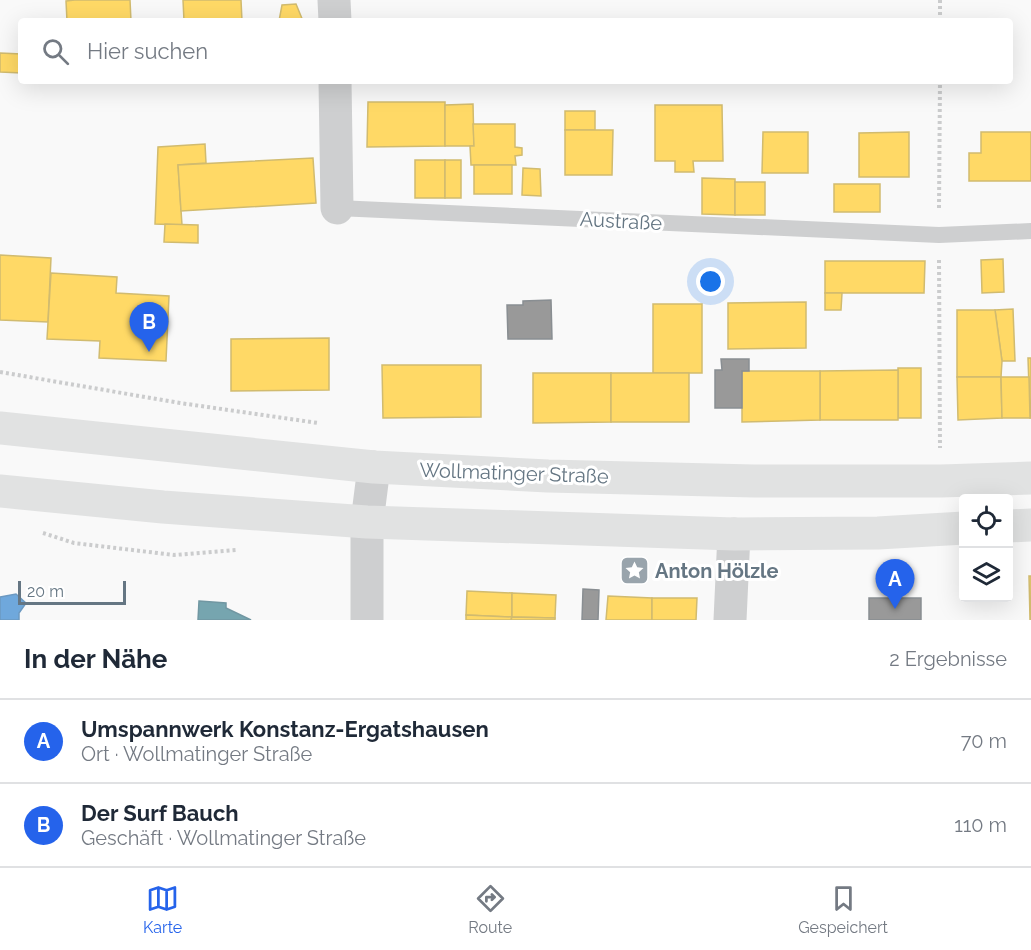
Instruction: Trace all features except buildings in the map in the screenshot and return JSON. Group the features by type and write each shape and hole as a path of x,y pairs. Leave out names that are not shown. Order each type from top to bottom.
{"main road":[{"name":"Wollmatinger Straße","path":"0,428 374,467 583,477 754,481 942,481 1031,478"},
{"path":"0,491 163,507 367,522 734,534 878,533 959,528"},
{"path":"1013,526 1031,525"}],"street":[{"path":"334,0 334,18"},
{"name":"Austraße","path":"335,84 337,208"},
{"path":"367,620 367,522 374,467"},
{"path":"730,620 734,534"}],"lane":[{"name":"Austraße","path":"337,208 939,235 1031,231"}],"path":[{"path":"940,0 940,18"},
{"path":"939,368 942,481"},
{"path":"0,372 180,403 328,424"}],"place":[{"name":"Der Surf Bauch","path":"149,352"},
{"name":"Anton Hölzle","path":"634,571"},
{"name":"Umspannwerk Konstanz-Ergatshausen","path":"895,609"}]}
